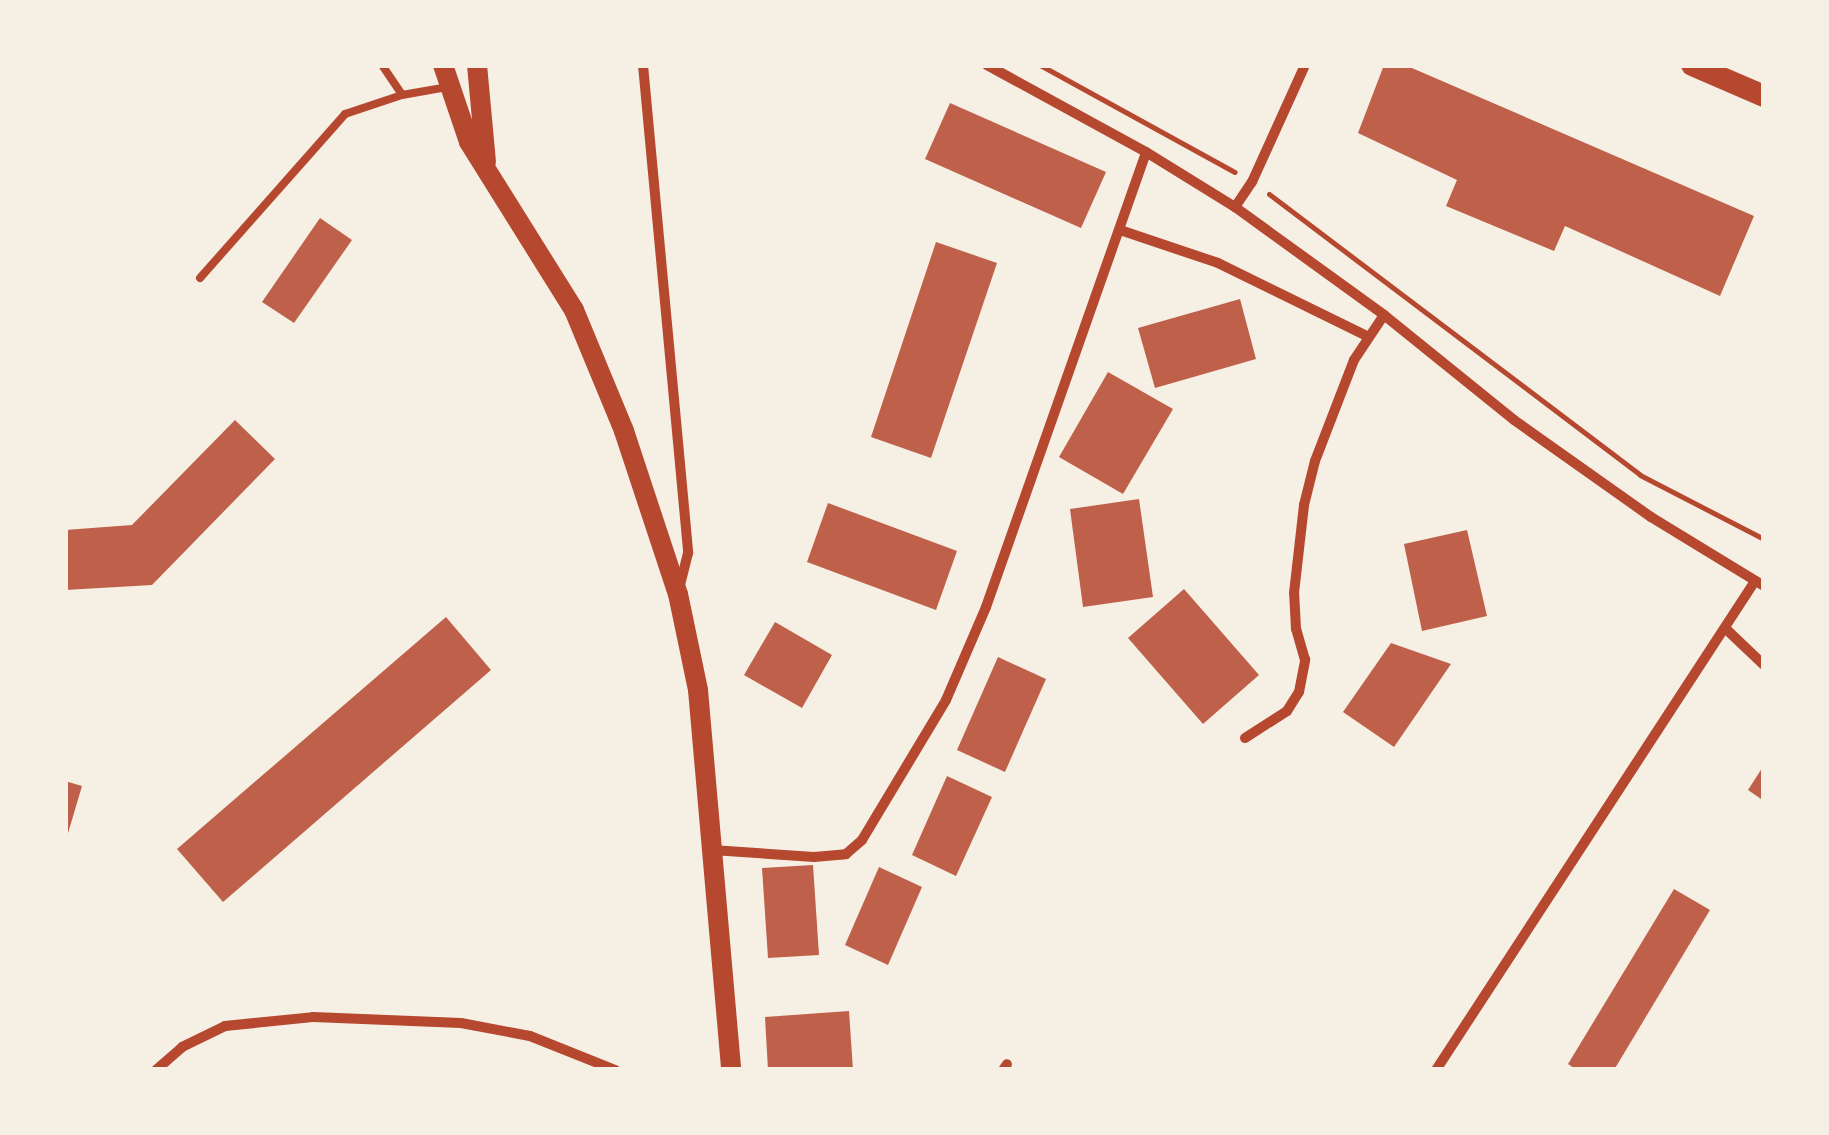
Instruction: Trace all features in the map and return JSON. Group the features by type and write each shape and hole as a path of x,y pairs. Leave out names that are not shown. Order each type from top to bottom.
{"main road":[{"path":"443,65 448,87 488,174 574,310 624,431 678,594 698,690 731,1070"},
{"path":"477,65 488,174"},
{"path":"1692,65 1764,96"}],"street":[{"path":"643,65 688,553 678,594"},
{"path":"987,65 1146,152 1234,207 1384,315 1514,420 1651,517 1760,584 1436,1070"},
{"path":"1234,207 1252,182 1305,65"},
{"path":"712,850 830,856 846,854 862,840 946,700 979,622 1146,152"},
{"path":"1120,230 1218,262 1369,337"},
{"path":"1245,738 1287,712 1298,692 1306,660 1296,628 1294,593 1304,505 1315,460 1354,360 1384,315"},
{"path":"1726,630 1764,665"},
{"path":"156,1070 182,1047 225,1026 312,1017 461,1022 530,1036 614,1070"}],"lane":[{"path":"382,65 402,95"},
{"path":"200,278 345,114 402,95 448,87"}],"path":[{"path":"1040,65 1252,182 1640,475 1764,540"}],"building":[{"path":"1384,65 1405,65 1754,216 1720,296 1565,226 1554,251 1446,206 1457,180 1358,133"},
{"path":"950,103 1106,172 1081,228 925,159"},
{"path":"320,218 352,240 294,323 262,302"},
{"path":"936,242 997,263 931,458 871,437"},
{"path":"1240,299 1256,359 1155,388 1138,328"},
{"path":"1108,372 1173,409 1123,494 1059,457"},
{"path":"235,420 275,459 152,585 65,590 65,530 132,525"},
{"path":"1139,499 1153,597 1083,607 1070,509"},
{"path":"828,503 957,551 936,610 807,562"},
{"path":"1467,530 1487,616 1422,631 1404,544"},
{"path":"1184,589 1259,675 1203,724 1128,638"},
{"path":"446,617 491,670 223,902 177,849"},
{"path":"775,622 832,655 802,708 744,675"},
{"path":"1391,643 1451,664 1394,747 1343,712"},
{"path":"998,657 1046,679 1005,772 957,750"},
{"path":"1764,765 1764,801 1748,790"},
{"path":"947,776 992,797 956,876 912,855"},
{"path":"65,781 82,786 66,840 65,839"},
{"path":"813,865 819,955 768,958 762,868"},
{"path":"879,867 922,887 888,965 845,945"},
{"path":"1674,889 1710,910 1614,1070 1577,1070 1568,1064"},
{"path":"849,1011 853,1070 768,1070 765,1017"}]}
